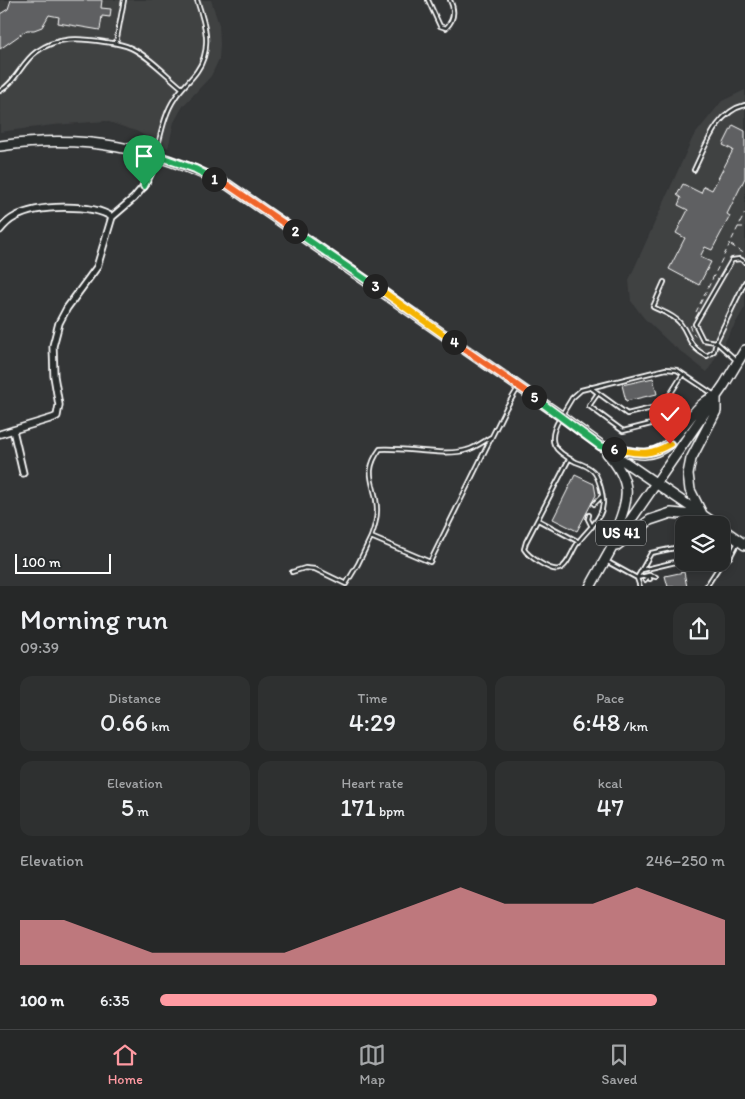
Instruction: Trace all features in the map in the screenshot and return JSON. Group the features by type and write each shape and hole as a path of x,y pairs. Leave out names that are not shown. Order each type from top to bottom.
{"main road":[{"path":"0,146 41,142 82,142 116,146 155,155 195,169 228,185 703,516"},
{"name":"US 41","path":"590,586 604,560 716,396 745,350"},
{"path":"600,446 644,454 657,451 670,444 705,401 716,396 716,411 691,459 688,474 690,490 703,516"},
{"path":"600,446 620,470 627,488 625,506 610,551"},
{"path":"610,551 650,520 670,513 703,516"},
{"path":"730,534 742,542"}],"street":[{"path":"0,434 57,416 59,412 58,395 52,360 56,334 67,308 97,268 112,217 134,198 144,186 155,155"},
{"path":"0,230 14,217 42,209 92,209 107,213 112,217"},
{"path":"13,430 23,474"}],"lane":[{"path":"116,43 124,0"},
{"path":"155,155 168,109 182,88 197,72 206,52 207,34 197,0"},
{"path":"428,0 440,26 446,28 451,22 453,15 450,0"},
{"path":"0,91 9,84 30,57 52,43 76,38 116,43 131,48 142,54 182,88"},
{"path":"694,170 717,124 728,112 745,105"},
{"path":"738,362 716,342 703,340 695,324 732,260 740,259 745,262"},
{"path":"664,282 653,307 680,322 691,344 698,352 706,356 714,351 716,342 745,282"},
{"path":"570,459 524,549 530,557 555,570 561,569 564,566 579,542 592,527 601,511 603,502 594,471 561,454 552,440 554,428 576,393 590,387 666,369 676,370 684,374 716,396"},
{"path":"590,387 627,416 656,409 666,401 684,374"},
{"path":"371,537 430,562 491,437 519,387"},
{"path":"598,393 589,406 595,407 624,431 630,427 663,421 660,406"},
{"path":"605,403 608,400"},
{"path":"612,409 615,405"},
{"path":"292,572 305,568 315,569 346,584 371,537 377,509 370,473 375,456 380,449 396,448 458,452 468,450 491,437"},
{"path":"594,504 602,496"},
{"path":"588,514 592,527"},
{"path":"538,520 579,542"},
{"path":"730,557 742,542"},
{"path":"637,578 651,553 675,549"},
{"path":"604,560 637,578 656,577"},
{"path":"660,561 662,565"},
{"path":"642,570 675,561"},
{"path":"706,586 716,571"},
{"path":"644,580 650,577"},
{"path":"637,578 640,586"}],"path":[{"path":"738,227 745,227"},
{"path":"730,245 745,254"}],"shaded area":[{"path":"0,0 211,0 219,25 219,59 211,76 183,106 174,122 168,148 136,131 106,121 0,132"},
{"path":"745,90 745,307 707,372 670,343 644,318 631,301 629,280 693,137 722,101"}],"building":[{"path":"11,0 102,0 101,8 111,9 110,17 102,16 100,30 58,23 59,17 49,15 42,27 27,30 0,49 0,14 8,9"},
{"path":"733,125 745,131 745,178 727,214 730,216 712,250 705,247 700,257 711,262 699,285 669,269 685,238 676,233 688,210 678,205 681,198 677,195 683,184 701,193 704,186 712,190 733,150 723,145"},
{"path":"653,378 657,394 626,401 622,385"},
{"path":"575,475 594,484 596,495 577,531 553,519"},
{"path":"684,572 687,586 668,586 665,576"}],"route":[{"path":"144,186 155,155 195,169 228,185 561,416 600,446 644,454 657,451 670,444"}]}
